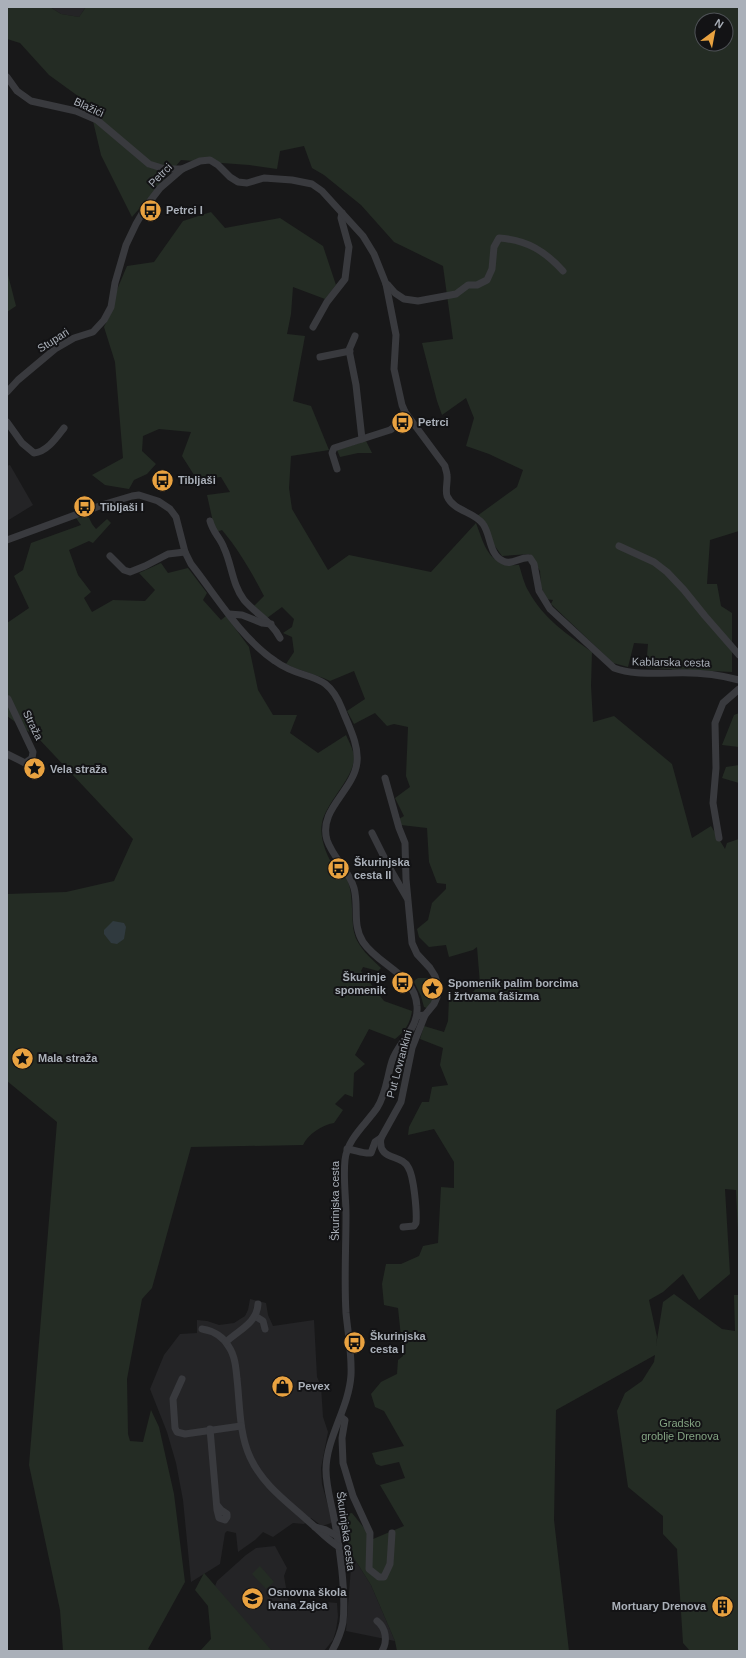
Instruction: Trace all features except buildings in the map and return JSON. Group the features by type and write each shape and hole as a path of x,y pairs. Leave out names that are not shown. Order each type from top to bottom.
{"street":[{"name":"Blažići","path":"7,77 17,91 31,100 76,111 96,120 149,164 165,169 182,169"},
{"name":"Petrci","path":"120,261 136,224 160,188 182,169 200,161 210,160 238,182 247,184 264,178 292,180 312,184 322,191 363,236 378,264 386,284 396,335 394,369 399,396 405,412 445,466 447,475 447,495 456,508 477,518 483,524 497,557 504,562 510,562 524,557 530,558 534,564 540,592"},
{"path":"313,327 327,302 345,279 349,247 340,218 342,213"},
{"path":"386,284 404,298 418,301 456,294 468,285 477,286 487,280 492,270 494,247 499,238 510,238 539,248 563,271"},
{"name":"Stupari","path":"7,392 18,380 55,349 74,338 93,332 104,320 111,306 120,261"},
{"path":"355,336 350,351 356,385 362,439"},
{"path":"320,357 350,351"},
{"path":"337,469 333,459 332,450 339,446 394,428 402,414 405,412"},
{"path":"7,422 22,443 34,453 39,453 47,447 64,428"},
{"name":"Škurinjska cesta","path":"7,540 74,515 132,496 139,495 158,501 170,509 176,516 185,552 191,564 242,631 275,661 290,670 324,682 332,689 338,699 356,747 356,767 352,778 329,814 326,831 327,841 349,876 354,888 356,898 356,924 360,937 369,949 392,968 410,986 416,1000 416,1016 412,1028 392,1060 382,1097 378,1106 347,1150 345,1159 345,1290 351,1363 350,1389 329,1451 326,1467 339,1547 343,1609 343,1624 339,1638 332,1651"},
{"path":"210,521 212,529 226,552 236,586 243,598 252,608 271,624 280,638"},
{"path":"619,546 654,562 667,572 739,655"},
{"path":"110,556 124,570 130,572 168,554 185,552"},
{"name":"Kablarska cesta","path":"540,592 550,609 614,668 624,672 714,674 739,680"},
{"path":"229,614 242,615 262,623 271,624"},
{"path":"719,838 713,803 716,768 714,723 723,703 739,689"},
{"name":"Straža","path":"7,754 25,763 32,758 34,752 8,699"},
{"name":"Put Lovrankini","path":"347,1150 371,1153 374,1142 381,1138 401,1102 412,1048 425,1015 434,1004 438,991 437,981 430,968 417,954 412,943 407,898 405,843 399,828 385,778"},
{"path":"372,833 407,898"},
{"path":"416,1016 425,1015"},
{"path":"381,1138 380,1146 383,1152 407,1165 409,1169 414,1192 416,1223 414,1226 403,1227"},
{"path":"226,1342 239,1330 248,1325 255,1316 258,1304"},
{"path":"255,1316 263,1321 265,1329"},
{"path":"202,1329 215,1332 230,1347 235,1363 241,1426 246,1449 258,1472 274,1490 328,1540 339,1547"},
{"path":"182,1379 173,1399 175,1428 177,1432 185,1434 210,1429 241,1426"},
{"path":"341,1417 345,1420 342,1438 343,1464 353,1496 370,1533 369,1569 379,1577 386,1575 390,1564 392,1533"},
{"path":"210,1429 218,1505"},
{"path":"326,1530 335,1521"},
{"path":"315,1527 326,1530 337,1536"},
{"path":"377,1621 384,1630 385,1638 382,1651"}],"shaded area":[{"path":"50,7 86,7 79,17 61,14"},
{"path":"10,465 33,505 7,521 7,466"},
{"path":"113,921 124,923 126,927 124,939 117,944 111,943 104,934 104,930"},
{"path":"250,1299 266,1303 268,1315 273,1326 314,1320 317,1377 321,1386 323,1417 328,1432 321,1468 322,1484 332,1521 331,1523 322,1526 311,1518 304,1524 293,1523 273,1537 263,1532 255,1540 238,1552 236,1533 227,1531 225,1533 220,1564 191,1582 183,1500 176,1463 167,1432 150,1389 164,1355 180,1334 197,1333 197,1320 207,1321 219,1325 234,1323 245,1316"},
{"name":"Osnovna škola Ivana Zajca","path":"275,1546 287,1568 284,1576 288,1600 297,1603 313,1601 337,1603 338,1617 336,1630 333,1640 324,1651 260,1651 214,1589 217,1581 246,1555 256,1548"},
{"path":"352,1555 371,1585 395,1641 346,1631"}],"green space":[{"path":"7,7 50,7 61,14 79,17 86,7 739,7 739,531 710,540 707,584 717,584 721,606 732,613 732,672 646,668 648,644 634,643 628,667 613,663 551,604 553,600 546,599 541,586 540,571 530,554 502,556 492,542 477,516 517,487 523,470 489,454 466,446 474,418 466,398 442,415 422,343 453,339 443,266 394,242 361,205 324,175 312,168 304,146 280,151 277,169 249,165 181,160 132,217 101,155 89,104 49,75 20,43 7,39"},
{"name":"Gradsko groblje Drenova","path":"211,212 225,228 280,218 323,246 336,285 325,299 293,287 291,314 287,334 305,336 293,401 311,406 329,450 291,456 289,488 292,509 328,570 349,555 431,572 476,523 482,540 490,554 501,563 519,565 527,589 541,610 574,639 592,652 591,686 593,722 614,716 672,764 692,838 711,826 725,849 727,843 739,839 739,1253 736,1190 725,1189 730,1274 699,1300 683,1274 663,1292 649,1300 657,1337 656,1346 663,1302 674,1294 722,1329 735,1331 734,1295 739,1295 739,1651 690,1651 683,1643 677,1549 663,1534 663,1516 628,1487 617,1411 625,1393 642,1381 654,1362 655,1355 556,1410 554,1520 569,1651 397,1651 395,1641 371,1585 352,1555 339,1515 352,1513 373,1539 404,1526 380,1485 405,1478 399,1462 381,1466 376,1464 372,1453 404,1446 384,1411 375,1407 371,1394 381,1382 397,1374 398,1360 403,1356 398,1308 384,1305 382,1284 386,1264 401,1264 419,1256 423,1246 438,1243 441,1187 454,1188 454,1162 434,1129 408,1135 409,1127 422,1102 429,1102 432,1087 448,1085 440,1065 443,1048 420,1039 424,1026 444,1032 448,1021 449,999 466,1000 480,984 477,947 473,950 449,957 446,945 429,947 419,937 417,929 428,920 432,903 446,889 446,884 437,883 429,862 427,828 401,825 399,819 404,816 395,798 410,787 406,776 408,727 394,724 387,726 375,713 354,724 347,711 365,699 354,671 330,681 286,664 294,652 292,637 283,633 292,627 294,619 282,607 267,618 254,606 264,596 245,562 222,530 215,531 207,495 230,492 221,477 204,479 196,478 182,456 191,432 159,429 143,436 142,451 156,464 147,474 134,480 129,489 105,485 92,475 123,458 115,362 104,327 114,307 116,292 127,266 154,262 183,221"},
{"path":"7,271 16,306 7,312"},
{"path":"366,441 372,453 358,453 340,457 337,450"},
{"path":"88,516 96,529 107,519 111,523 93,543 89,541 69,550 78,575 91,592 84,598 92,612 113,600 145,601 155,590 139,573 161,563 168,573 188,568 207,593 203,600 221,620 226,616 249,647 258,690 273,715 297,715 290,733 318,753 346,735 353,752 353,766 350,774 325,815 321,829 323,841 332,864 348,881 351,895 353,926 358,943 381,968 378,971 363,967 361,971 384,1001 412,1011 410,1020 406,1027 395,1039 369,1029 355,1055 365,1064 354,1073 353,1097 345,1094 335,1104 343,1110 334,1123 316,1131 308,1137 303,1145 191,1147 152,1288 142,1299 127,1379 128,1434 130,1441 143,1442 151,1410 159,1427 174,1494 185,1582 148,1649 153,1651 63,1651 60,1610 29,1465 57,1122 7,1081 7,894 66,892 114,881 133,839 39,739 7,716 7,623 29,608 14,576 23,570 31,543 81,525 76,518"},
{"path":"739,713 739,747 722,745 734,715"},
{"path":"739,765 739,783 722,778 726,767"},
{"path":"418,978 428,978 433,980 436,993 429,1009 424,1007 421,996 414,982"},
{"path":"260,1566 274,1582 266,1589 252,1574"},
{"path":"204,1573 272,1651 200,1651 211,1639 208,1606 195,1590"}],"place":[{"name":"Petrci I","path":"150,210"},
{"name":"Petrci","path":"402,422"},
{"name":"Tibljaši","path":"162,480"},
{"name":"Tibljaši I","path":"84,507"},
{"name":"Vela straža","path":"34,769"},
{"name":"Škurinjska cesta II","path":"338,868"},
{"name":"Škurinje spomenik","path":"402,983"},
{"name":"Spomenik palim borcima i žrtvama fašizma","path":"432,989"},
{"name":"Mala straža","path":"23,1058"},
{"name":"Škurinjska cesta I","path":"355,1342"},
{"name":"Pevex","path":"282,1386"},
{"name":"Osnovna škola Ivana Zajca","path":"252,1598"},
{"name":"Mortuary Drenova","path":"722,1606"}]}
